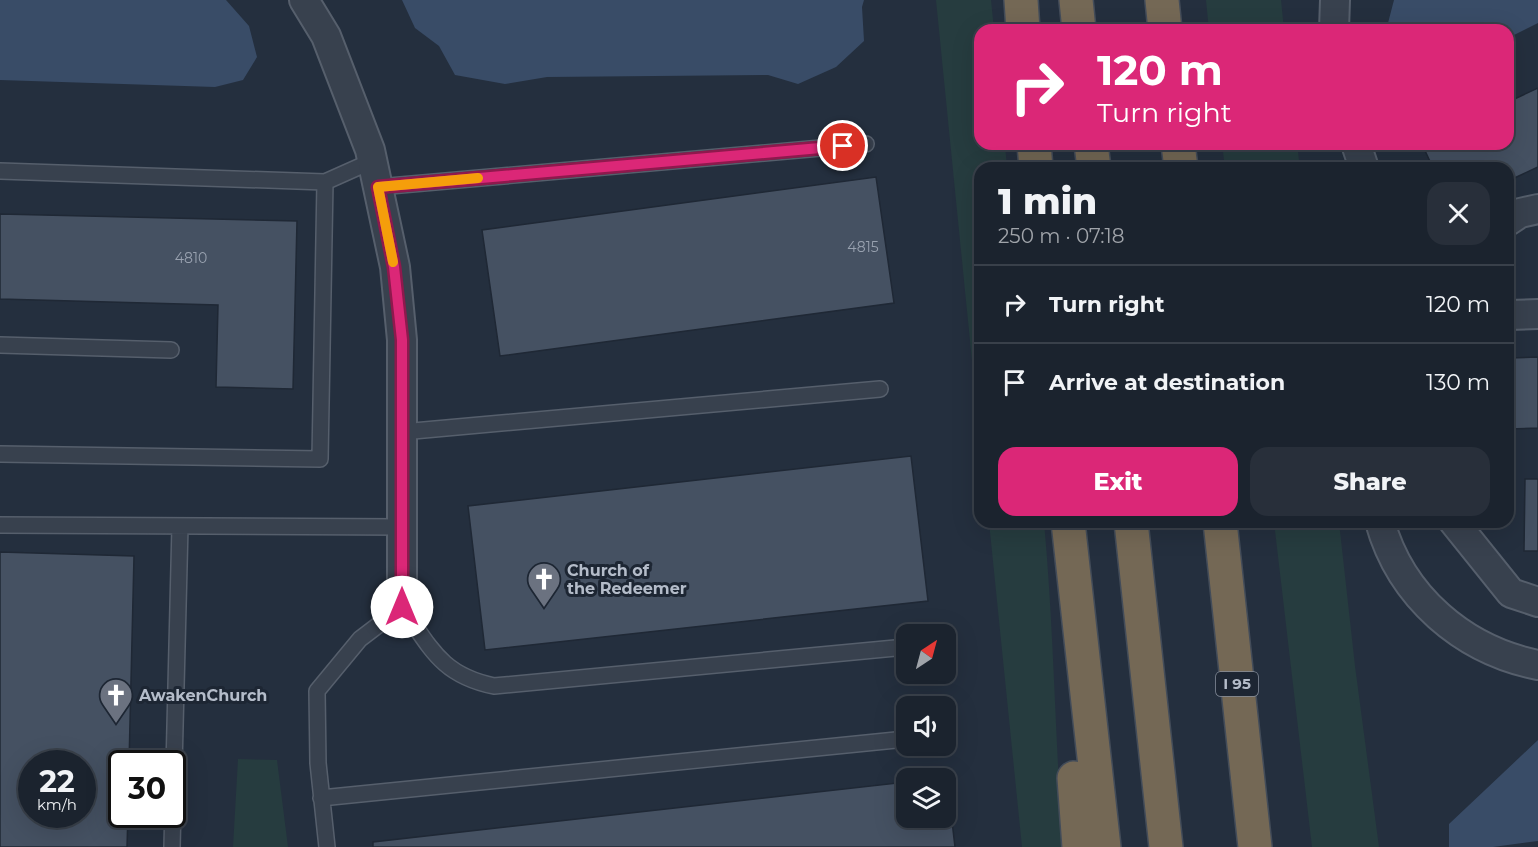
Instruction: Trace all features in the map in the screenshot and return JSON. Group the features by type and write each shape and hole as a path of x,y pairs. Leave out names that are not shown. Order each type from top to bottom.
{"highway":[{"path":"1021,0 1023,24"},
{"path":"1076,0 1078,24"},
{"path":"1162,0 1164,24"},
{"path":"1069,528 1104,847"},
{"path":"1132,528 1166,847"},
{"name":"I 95","path":"1221,528 1255,847"},
{"path":"1076,605 1071,723 1079,847"}],"street":[{"path":"304,0 326,36 375,174 397,288 402,340 402,607"},
{"path":"1334,24 1335,0"},
{"path":"1514,217 1520,213 1538,209"},
{"path":"1514,315 1538,314"},
{"path":"1381,528 1412,589 1441,620 1481,646 1538,665"},
{"path":"1459,528 1510,593 1538,602"}],"lane":[{"path":"0,171 325,182 375,174 866,144"},
{"path":"0,454 320,459 325,182"},
{"path":"0,345 171,350"},
{"path":"402,432 880,389"},
{"path":"0,525 402,527"},
{"path":"172,847 180,526"},
{"path":"327,847 318,763 317,691 360,639 402,607 439,660 471,681 494,686 896,648"},
{"path":"321,798 896,740"}],"green space":[{"path":"936,0 991,0 993,24 974,24 974,150 1006,150 1006,162 974,162 974,381"},
{"path":"1206,0 1281,0 1283,24 1208,24"},
{"path":"1223,150 1298,150 1299,162 1224,162"},
{"path":"990,528 1044,528 1063,847 1022,847"},
{"path":"1275,528 1340,528 1379,847 1312,847"},
{"path":"238,759 277,760 288,847 233,847"}],"water":[{"path":"0,0 226,0 249,26 257,57 243,80 215,87 0,80"},
{"path":"402,0 864,0 862,7 864,41 836,67 798,84 768,75 547,77 505,84 455,75 439,46 415,28"},
{"path":"1394,0 1538,0 1538,23 1514,35 1514,24 1388,23"},
{"path":"1538,740 1538,841 1493,847 1449,847 1449,824"}],"building":[{"path":"1538,88 1538,167 1514,178 1514,162 1430,162 1425,150 1514,150 1514,99"},
{"path":"876,177 894,303 500,356 482,230"},
{"path":"0,214 297,221 293,389 216,387 218,305 0,299"},
{"path":"1538,357 1538,428 1514,429 1514,358"},
{"path":"911,456 928,601 485,650 468,506"},
{"path":"1525,479 1538,479 1538,551 1524,551"},
{"path":"0,552 134,556 129,750 108,750 108,828 128,828 127,847 0,847"},
{"path":"896,783 896,828 953,828 955,847 373,847 373,842"}],"slow traffic":[{"path":"393,262 378,187 478,178"}],"place":[{"name":"Church of the Redeemer","path":"544,608"},
{"name":"AwakenChurch","path":"116,724"}],"route":[{"path":"402,607 402,340 394,267 378,187 843,146"}]}
